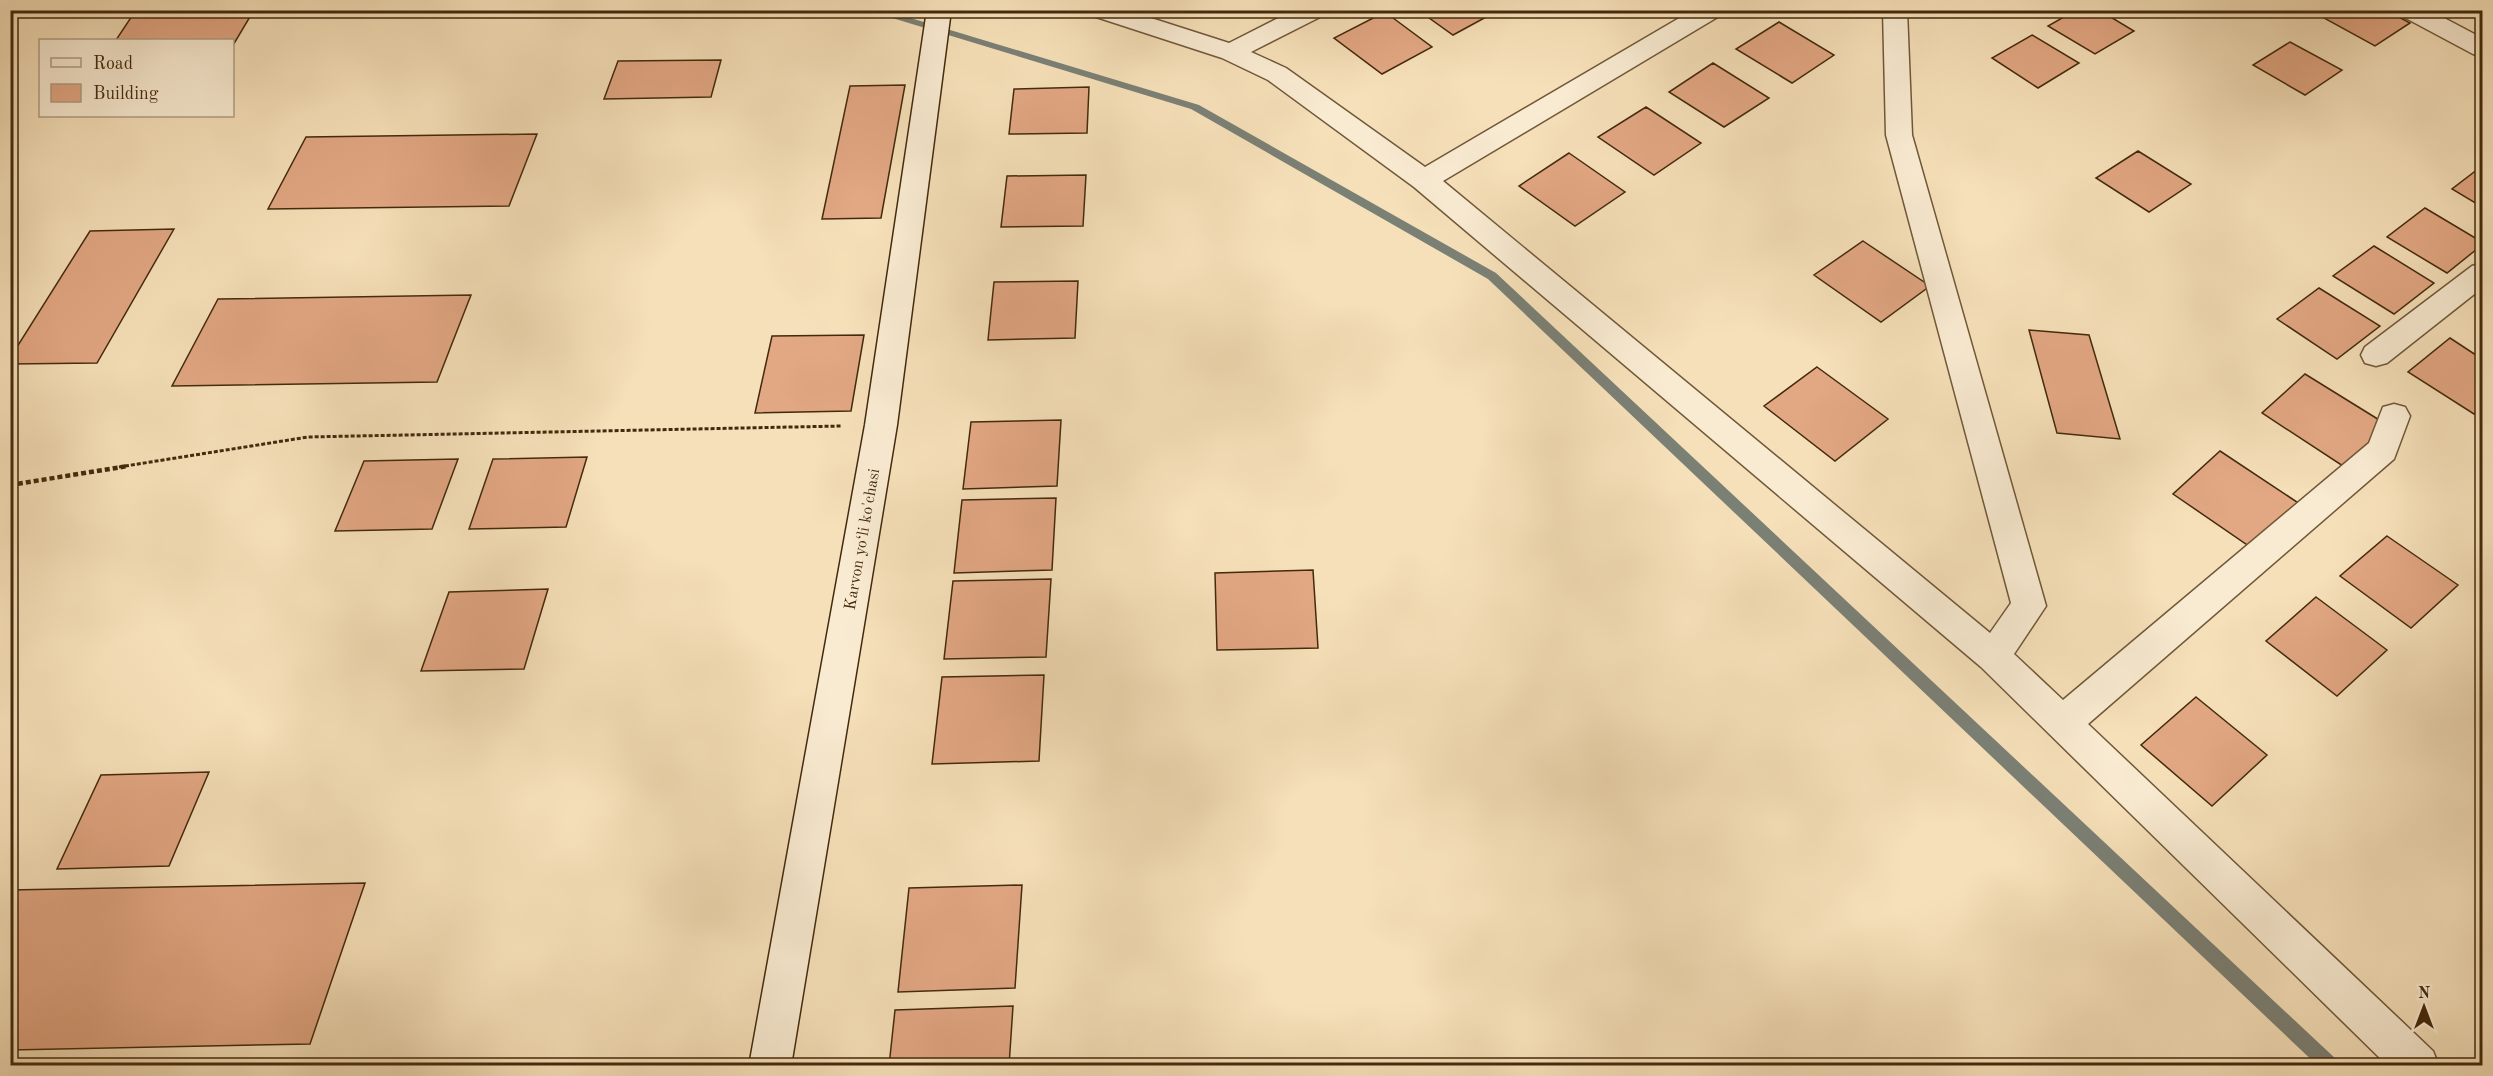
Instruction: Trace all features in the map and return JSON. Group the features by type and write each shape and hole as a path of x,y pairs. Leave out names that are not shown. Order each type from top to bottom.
{"street":[{"name":"Karvon yo‘li ko'chasi","path":"770,1065 881,425 939,10"},
{"path":"1099,10 1231,52 1277,74 1424,180 1993,656 2418,1065"},
{"path":"1231,52 1315,10"},
{"path":"1424,180 1712,10"},
{"path":"1895,10 1899,135 2029,606 1993,656"},
{"path":"2409,10 2482,48"},
{"path":"2376,354 2482,273"},
{"path":"2063,723 2383,450 2394,416"}],"path":[{"path":"10,485 308,437 881,425"}],"building":[{"path":"136,10 254,10 234,44 234,39 117,39"},
{"path":"1418,10 1499,10 1453,35"},
{"path":"2076,10 2099,10 2134,31 2095,54 2048,26"},
{"path":"2336,10 2386,10 2410,23 2375,46 2324,18"},
{"path":"1385,12 1432,47 1382,74 1334,38"},
{"path":"1779,22 1834,55 1792,83 1736,49"},
{"path":"2032,35 2079,63 2038,88 1992,58"},
{"path":"2290,42 2342,70 2305,95 2253,65"},
{"path":"721,60 711,97 604,99 618,61"},
{"path":"1713,63 1769,98 1724,127 1669,92"},
{"path":"905,85 881,218 822,219 850,86"},
{"path":"1089,87 1087,133 1009,134 1014,89"},
{"path":"1646,107 1701,143 1654,175 1598,137"},
{"path":"537,134 509,206 268,209 306,137"},
{"path":"2138,151 2191,184 2149,212 2096,178"},
{"path":"1569,153 1625,192 1575,226 1519,186"},
{"path":"2482,166 2482,207 2452,189"},
{"path":"1086,175 1083,226 1001,227 1007,176"},
{"path":"2425,208 2482,242 2482,245 2447,273 2387,237"},
{"path":"174,229 97,363 10,364 10,358 90,231"},
{"path":"1863,241 1930,286 1881,322 1814,275"},
{"path":"2374,246 2434,283 2394,314 2333,276"},
{"path":"1078,281 1075,338 988,340 994,282"},
{"path":"2319,288 2380,326 2337,359 2277,319"},
{"path":"471,295 437,382 172,386 218,299"},
{"path":"2029,330 2089,335 2120,439 2057,433"},
{"path":"864,335 851,411 755,413 772,336"},
{"path":"2450,338 2482,359 2482,407 2474,414 2408,372"},
{"path":"1817,367 1888,419 1835,461 1764,406"},
{"path":"2305,374 2389,426 2346,468 2262,413"},
{"path":"1061,420 1057,486 963,489 971,422"},
{"path":"2220,451 2306,508 2259,553 2173,494"},
{"path":"587,457 566,527 469,529 493,459"},
{"path":"458,459 432,529 335,531 364,461"},
{"path":"1056,498 1052,570 954,573 962,500"},
{"path":"2387,536 2458,585 2411,628 2340,576"},
{"path":"1313,570 1318,648 1217,650 1215,573"},
{"path":"1051,579 1046,657 944,659 953,581"},
{"path":"548,589 524,669 421,671 449,592"},
{"path":"2316,597 2387,650 2337,696 2266,641"},
{"path":"1044,675 1039,761 932,764 942,677"},
{"path":"2196,697 2267,755 2212,806 2141,745"},
{"path":"209,772 169,866 57,869 101,775"},
{"path":"365,883 310,1044 10,1050 10,890"},
{"path":"1022,885 1015,988 898,992 909,888"},
{"path":"1013,1006 1009,1066 889,1066 895,1010"},
{"path":"305,1063 304,1066 208,1066"}],"waterway":[{"path":"871,10 1195,107 1492,276 2331,1066"}]}
